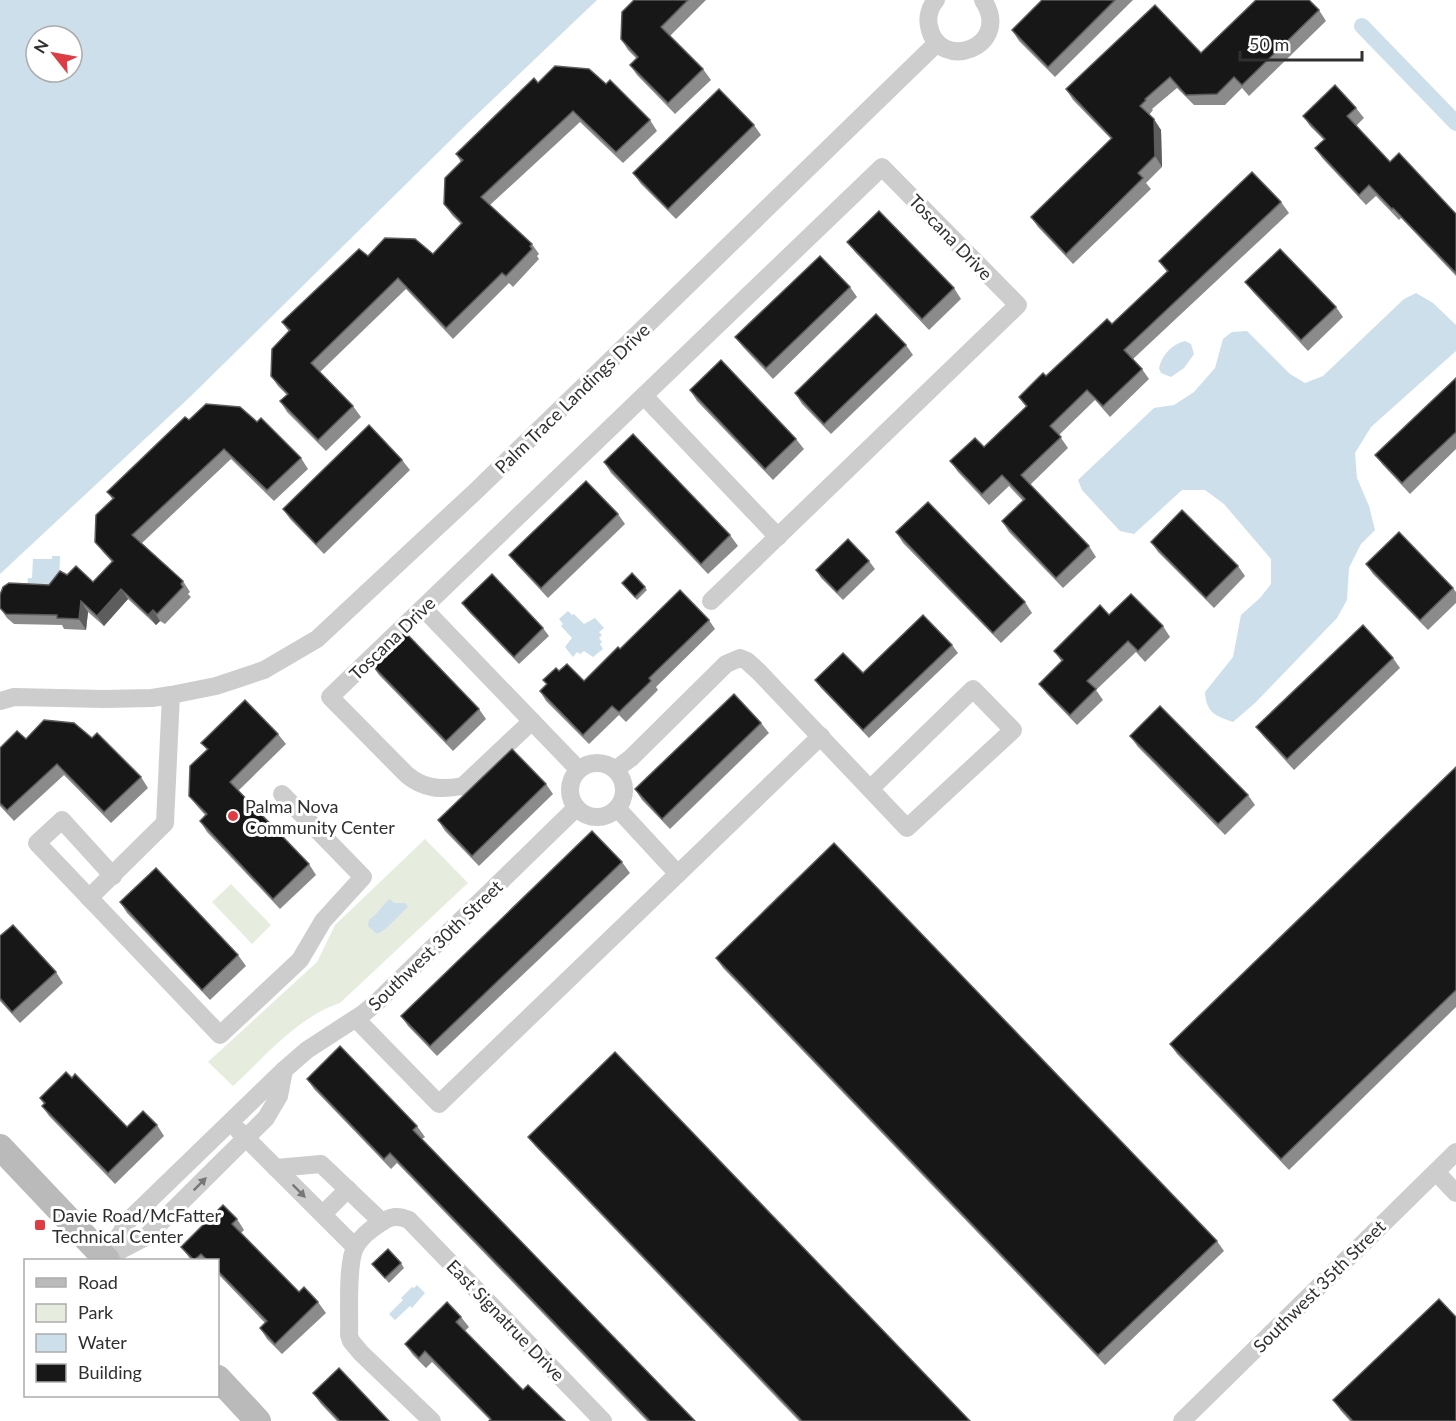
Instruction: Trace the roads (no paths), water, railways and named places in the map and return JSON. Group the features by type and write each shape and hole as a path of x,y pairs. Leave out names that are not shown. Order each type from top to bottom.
{"main road":[{"path":"0,1147 106,1259"},
{"path":"219,1379 258,1421"}],"street":[{"path":"936,0 929,13 928,24 931,34 937,43 956,52 976,47 989,31 991,21 983,0"},
{"name":"Palm Trace Landings Drive","path":"0,701 14,697 104,699 152,698 171,695 216,686 264,670 317,639 478,489 937,43"},
{"name":"Toscana Drive","path":"532,721 463,786 427,787 406,776 330,697 882,167 1018,305 711,601"},
{"path":"644,396 778,537"},
{"path":"423,608 578,770"},
{"path":"616,769 631,758 726,664 740,658 747,661 821,736 870,789 907,828 1013,730 973,689 870,789"},
{"path":"90,898 165,823 171,695"},
{"path":"356,1019 439,1104 821,736"},
{"path":"597,762 616,769 624,785 624,794 617,808 600,817 591,816 576,808 569,788 578,770 587,764 597,762"},
{"path":"113,876 62,820 37,843 220,1035 300,960 323,921 363,877 282,794"},
{"name":"Southwest 30th Street","path":"106,1259 129,1220 284,1070 307,1050 356,1019 376,1003 576,808"},
{"path":"617,808 678,874"},
{"path":"106,1259 146,1237 266,1118 279,1096 284,1070"},
{"path":"230,1123 355,1247"},
{"name":"Southwest 35th Street","path":"1182,1421 1456,1152"},
{"path":"276,1168 321,1164 382,1222 370,1230 355,1247 351,1261 349,1335 351,1341 432,1421"},
{"path":"1436,1172 1456,1193"},
{"path":"323,1214 348,1189"},
{"name":"East Signatrue Drive","path":"382,1222 400,1215 410,1220 603,1421"}],"water":[{"path":"0,0 597,0 469,122 191,396 0,574"},
{"path":"1416,293 1433,303 1456,325 1456,351 1371,427 1355,453 1357,478 1369,506 1375,530 1361,544 1349,568 1347,600 1337,618 1255,703 1233,722 1222,718 1213,713 1207,705 1205,692 1233,657 1241,615 1260,598 1271,584 1271,559 1224,504 1205,490 1182,490 1134,534 1120,531 1082,490 1078,480 1154,408 1174,405 1194,392 1215,368 1223,339 1232,332 1247,331 1290,374 1305,383 1323,376 1404,299"},
{"path":"1185,341 1191,344 1194,354 1184,368 1171,377 1161,373 1160,363 1165,355 1172,347"},
{"path":"52,556 60,556 59,587 27,587 28,578 32,578 33,559 52,559"},
{"path":"568,611 584,624 595,618 604,628 599,632 602,635 599,638 603,649 593,657 584,651 580,654 577,652 573,657 565,647 572,638 561,626 563,624 559,619"},
{"path":"390,899 394,903 405,903 408,907 389,926 377,934 368,926 369,920"},
{"path":"417,1285 425,1293 412,1308 410,1306 395,1320 389,1314 403,1300 401,1298"}],"waterway":[{"path":"1362,26 1456,123"}],"place":[{"name":"Palma Nova Community Center","path":"233,816"},
{"name":"Davie Road/McFatter Technical Center","path":"40,1225"}]}
